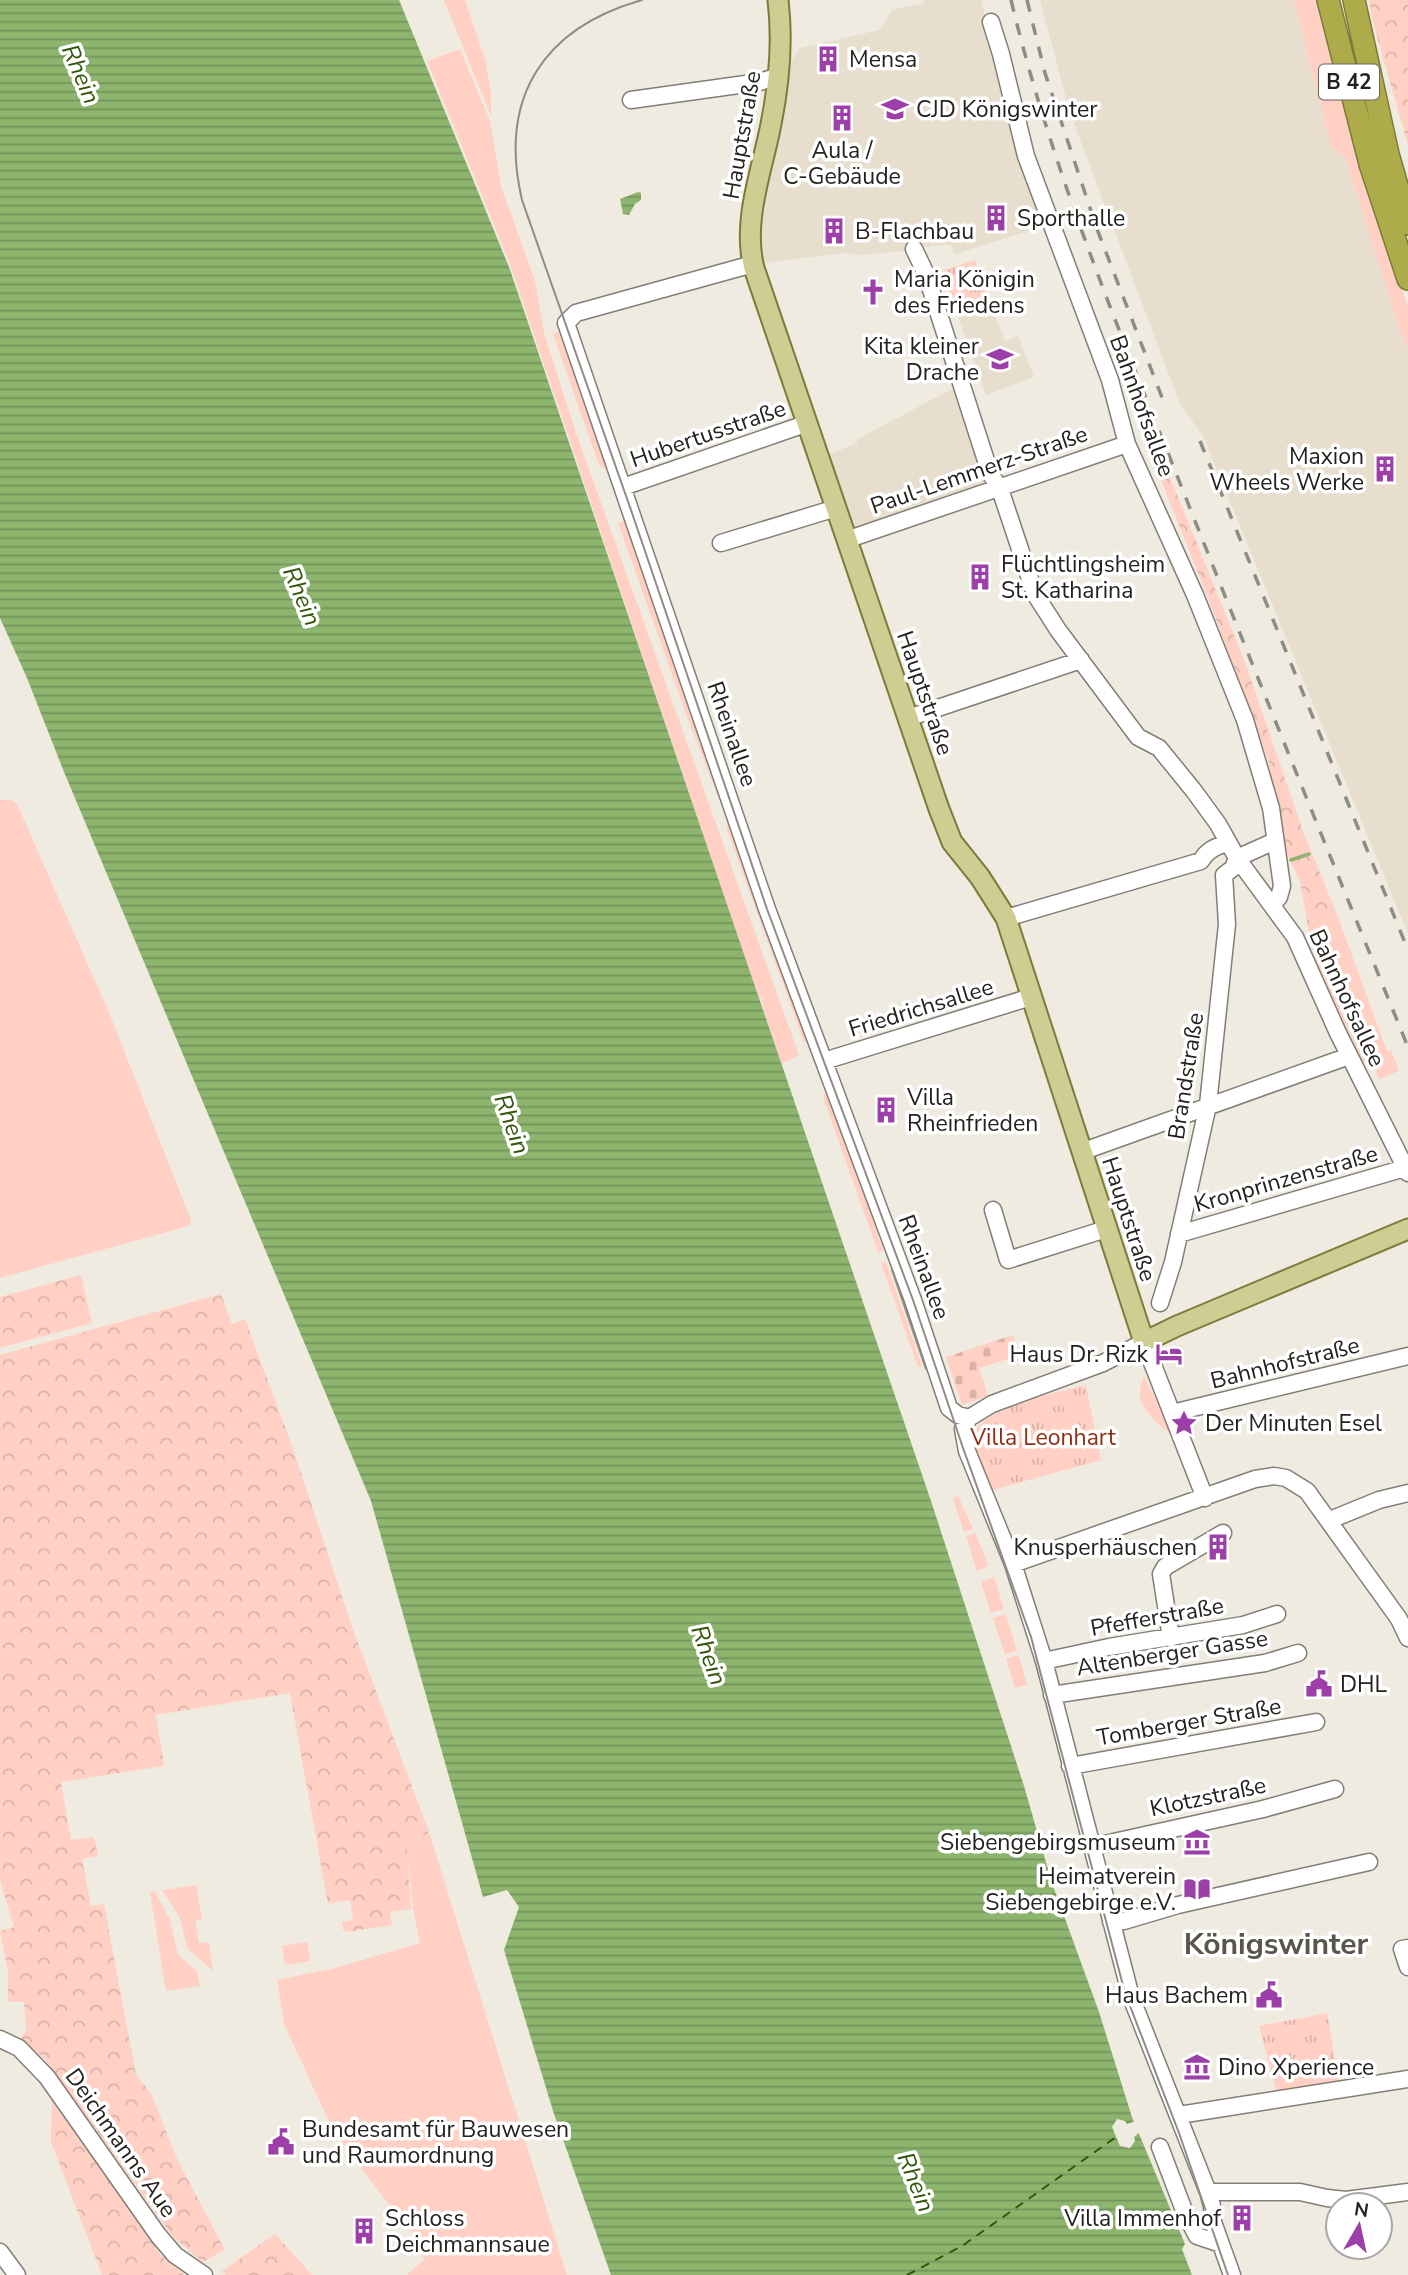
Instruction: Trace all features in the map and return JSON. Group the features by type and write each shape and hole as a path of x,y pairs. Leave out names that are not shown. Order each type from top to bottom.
{"highway":[{"name":"B 42","path":"1328,0 1370,164 1408,279"},
{"name":"B 42","path":"1354,0 1388,154 1408,224"}],"main road":[{"name":"Hauptstraße","path":"778,0 781,32 778,76 772,122 750,226 753,264 952,842 980,877 1006,918 1144,1342"},
{"path":"1144,1342 1408,1229"},
{"path":"1136,1318 1151,1324 1177,1326"}],"street":[{"name":"Bahnhofsallee","path":"991,22 1026,156 1110,380 1127,444 1195,595 1245,720 1272,808 1282,886 1279,897 1272,905 1295,937 1349,1056 1406,1170"},
{"path":"631,100 760,82 778,76"},
{"path":"914,249 918,252 926,274 990,473 1000,489 1035,594 1138,737 1159,748 1218,824 1227,843 1272,905"},
{"name":"Rheinallee","path":"753,264 576,313 566,323 768,909 913,1300 949,1408 958,1415 969,1418"},
{"name":"Hubertusstraße","path":"624,487 808,423"},
{"name":"Paul-Lemmerz-Straße","path":"846,540 1127,444"},
{"path":"722,543 836,508"},
{"path":"908,718 1081,660"},
{"path":"1006,918 1201,861 1213,865 1224,875 1233,868 1237,858 1275,841"},
{"path":"1201,861 1205,853 1227,843"},
{"name":"Brandstraße","path":"1160,1303 1173,1262 1208,1105 1227,924 1224,875"},
{"name":"Friedrichsallee","path":"824,1061 1031,998"},
{"path":"1081,1152 1349,1056"},
{"name":"Kronprinzenstraße","path":"1179,1234 1406,1170"},
{"path":"993,1210 1008,1260 1107,1229"},
{"path":"1144,1342 1119,1356 992,1404 969,1418 963,1429 967,1451 1013,1564 1044,1661 1131,1997 1208,2192 1213,2222 1232,2275"},
{"name":"Hauptstraße","path":"1144,1342 1205,1499"},
{"path":"1119,1356 1143,1362 1159,1379"},
{"name":"Bahnhofstraße","path":"1172,1413 1408,1356"},
{"path":"1013,1564 1205,1499 1255,1479 1274,1476 1286,1478 1307,1491 1330,1520 1399,1619 1408,1638"},
{"path":"1330,1520 1378,1500 1408,1493"},
{"path":"1171,1638 1161,1574 1165,1567 1223,1533"},
{"name":"Pfefferstraße","path":"1044,1661 1243,1625 1277,1614"},
{"name":"Altenberger Gasse","path":"1052,1695 1265,1663 1298,1653"},
{"name":"Tomberger Straße","path":"1070,1766 1316,1722"},
{"name":"Klotzstraße","path":"1091,1847 1263,1809 1335,1789"},
{"path":"1111,1923 1124,1922 1178,1905 1369,1862"},
{"path":"1405,1948 1408,1967"},
{"name":"Deichmanns Aue","path":"0,2039 19,2048 47,2077 158,2235 175,2255 204,2275"},
{"path":"1179,2115 1408,2079"},
{"path":"1160,2147 1197,2236 1221,2244"},
{"path":"1208,2192 1300,2192 1346,2200 1408,2192"},
{"path":"1188,2218 1202,2226 1213,2222"},
{"path":"0,2252 17,2275"}],"shaded area":[{"name":"CJD Königswinter","path":"924,0 981,0 1019,157 1044,226 955,254 951,245 761,263 759,227 791,61 800,48 879,30 892,10 924,3"},
{"path":"1040,0 1294,0 1331,146 1345,155 1408,349 1408,934 1203,436 1180,404 1070,113"},
{"name":"Kita kleiner Drache","path":"987,295 1005,341 1018,336 1034,377 986,395 957,314 969,309 973,299"},
{"path":"954,388 985,484 852,528 827,455 857,443 857,439"}],"green space":[{"path":"444,0 465,0 485,59 491,91 491,116"},
{"path":"1294,0 1317,0 1360,161 1408,306 1408,349 1345,156 1331,147"},
{"path":"1369,0 1408,0 1408,145 1372,19"},
{"path":"460,49 490,121 501,186 535,281 544,333 576,433 799,1055 782,1064 511,267 427,61"},
{"path":"975,260 987,295 973,299 969,309 957,314 942,271"},
{"path":"559,332 609,472 599,465 553,334"},
{"path":"1161,455 1245,662 1303,831 1338,917 1309,932 1300,881 1284,847 1268,759 1153,460"},
{"path":"627,521 809,1041 804,1042 727,830 727,819 689,722 618,523"},
{"path":"0,796 1,800 12,800 17,804 108,1010 191,1220 189,1226 0,1278"},
{"path":"1338,917 1387,1051 1391,1050 1399,1071 1379,1079 1371,1060 1363,1063 1316,961 1309,932"},
{"path":"826,1090 883,1251 878,1252 823,1097"},
{"path":"886,1262 922,1366 918,1367 881,1263"},
{"path":"81,1275 92,1323 0,1348 0,1297"},
{"path":"221,1294 232,1324 245,1319 292,1446 354,1632 429,1832 407,1848 411,1909 390,1912 392,1925 346,1932 343,1930 342,1922 353,1920 350,1900 328,1904 290,1693 156,1715 164,1766 61,1782 71,1840 94,1837 98,1856 82,1859 91,1906 104,1904 136,2075 151,2093 178,2161 225,2250 203,2262 173,2237 57,2075 43,2057 20,2039 26,2031 24,2002 8,2002 8,1972 0,1931 14,1927 0,1880 0,1355"},
{"path":"1013,1335 1020,1355 979,1368 988,1396 962,1405 946,1357"},
{"path":"1144,1376 1172,1433 1156,1422 1143,1405 1140,1394"},
{"name":"Villa Leonhart","path":"1086,1385 1101,1460 993,1490 971,1437 978,1426 990,1417 1022,1402"},
{"path":"958,1496 973,1529 964,1532 953,1498"},
{"path":"975,1533 989,1566 977,1571 966,1536"},
{"path":"994,1577 1004,1609 991,1613 981,1582"},
{"path":"1006,1614 1017,1651 1005,1654 993,1618"},
{"path":"1019,1655 1027,1685 1015,1688 1006,1659"},
{"path":"429,1832 567,2275 407,2275 425,2259 422,2255 426,2250 332,2128 284,2024 277,1980 335,1968 420,1943 413,1908 407,1848"},
{"path":"196,1885 202,1919 195,1920 199,1943 209,1942 213,1971 187,1948 180,1918 162,1890"},
{"path":"155,1891 170,1920 178,1955 197,1971 200,1986 166,1991 150,1892"},
{"path":"307,1942 310,1961 285,1965 282,1946"},
{"path":"1327,2013 1340,2087 1278,2097 1259,2026"},
{"path":"52,2101 160,2254 184,2275 102,2275 51,2142"},
{"path":"275,2234 312,2275 226,2275 221,2272"}],"water":[{"name":"Rhein","path":"0,0 399,0 509,267 931,1501 1024,1786 1052,1883 1099,2012 1132,2117 1185,2244 1182,2249 1192,2275 611,2275 554,2114 504,1950 519,1907 507,1890 483,1897 371,1501 0,618"},
{"path":"641,193 641,200 635,204 629,215 623,214 620,199"}],"pier":[{"path":"1117,2119 1127,2124 1136,2121 1141,2131 1134,2137 1135,2141 1130,2148 1120,2146 1112,2127"}],"waterway":[{"path":"1291,860 1309,854"}],"ferry route":[{"path":"907,2275 962,2246 1116,2137"}],"tram line":[{"path":"642,0 607,12 578,29 554,49 536,72 523,99 517,130 516,163 522,200 767,909 913,1300 1031,1637 1125,1993 1179,2133 1228,2275"},
{"path":"892,1270 926,1369"}],"railway":[{"path":"1011,0 1045,121 1085,240 1233,617 1408,1047"},
{"path":"1027,0 1045,73 1097,229 1163,400"},
{"path":"1200,441 1408,950"}],"place":[{"name":"Mensa","path":"828,59"},
{"name":"CJD Königswinter","path":"895,109"},
{"name":"Aula / C-Gebäude","path":"842,118"},
{"name":"Sporthalle","path":"996,218"},
{"name":"B-Flachbau","path":"834,231"},
{"name":"Maria Königin des Friedens","path":"873,292"},
{"name":"Kita kleiner Drache","path":"1000,359"},
{"name":"Maxion Wheels Werke","path":"1385,469"},
{"name":"Flüchtlingsheim St. Katharina","path":"980,577"},
{"name":"Villa Rheinfrieden","path":"886,1110"},
{"name":"Haus Dr. Rizk","path":"1169,1354"},
{"name":"Der Minuten Esel","path":"1184,1423"},
{"name":"Knusperhäuschen","path":"1218,1547"},
{"name":"DHL","path":"1319,1684"},
{"name":"Siebengebirgsmuseum","path":"1197,1842"},
{"name":"Heimatverein Siebengebirge e.V.","path":"1197,1889"},
{"name":"Haus Bachem","path":"1269,1995"},
{"name":"Dino Xperience","path":"1197,2067"},
{"name":"Bundesamt für Bauwesen und Raumordnung","path":"281,2142"},
{"name":"Villa Immenhof","path":"1242,2218"},
{"name":"Schloss Deichmannsaue","path":"364,2231"}],"district":[{"name":"Königswinter","path":"1276,1944"}]}
